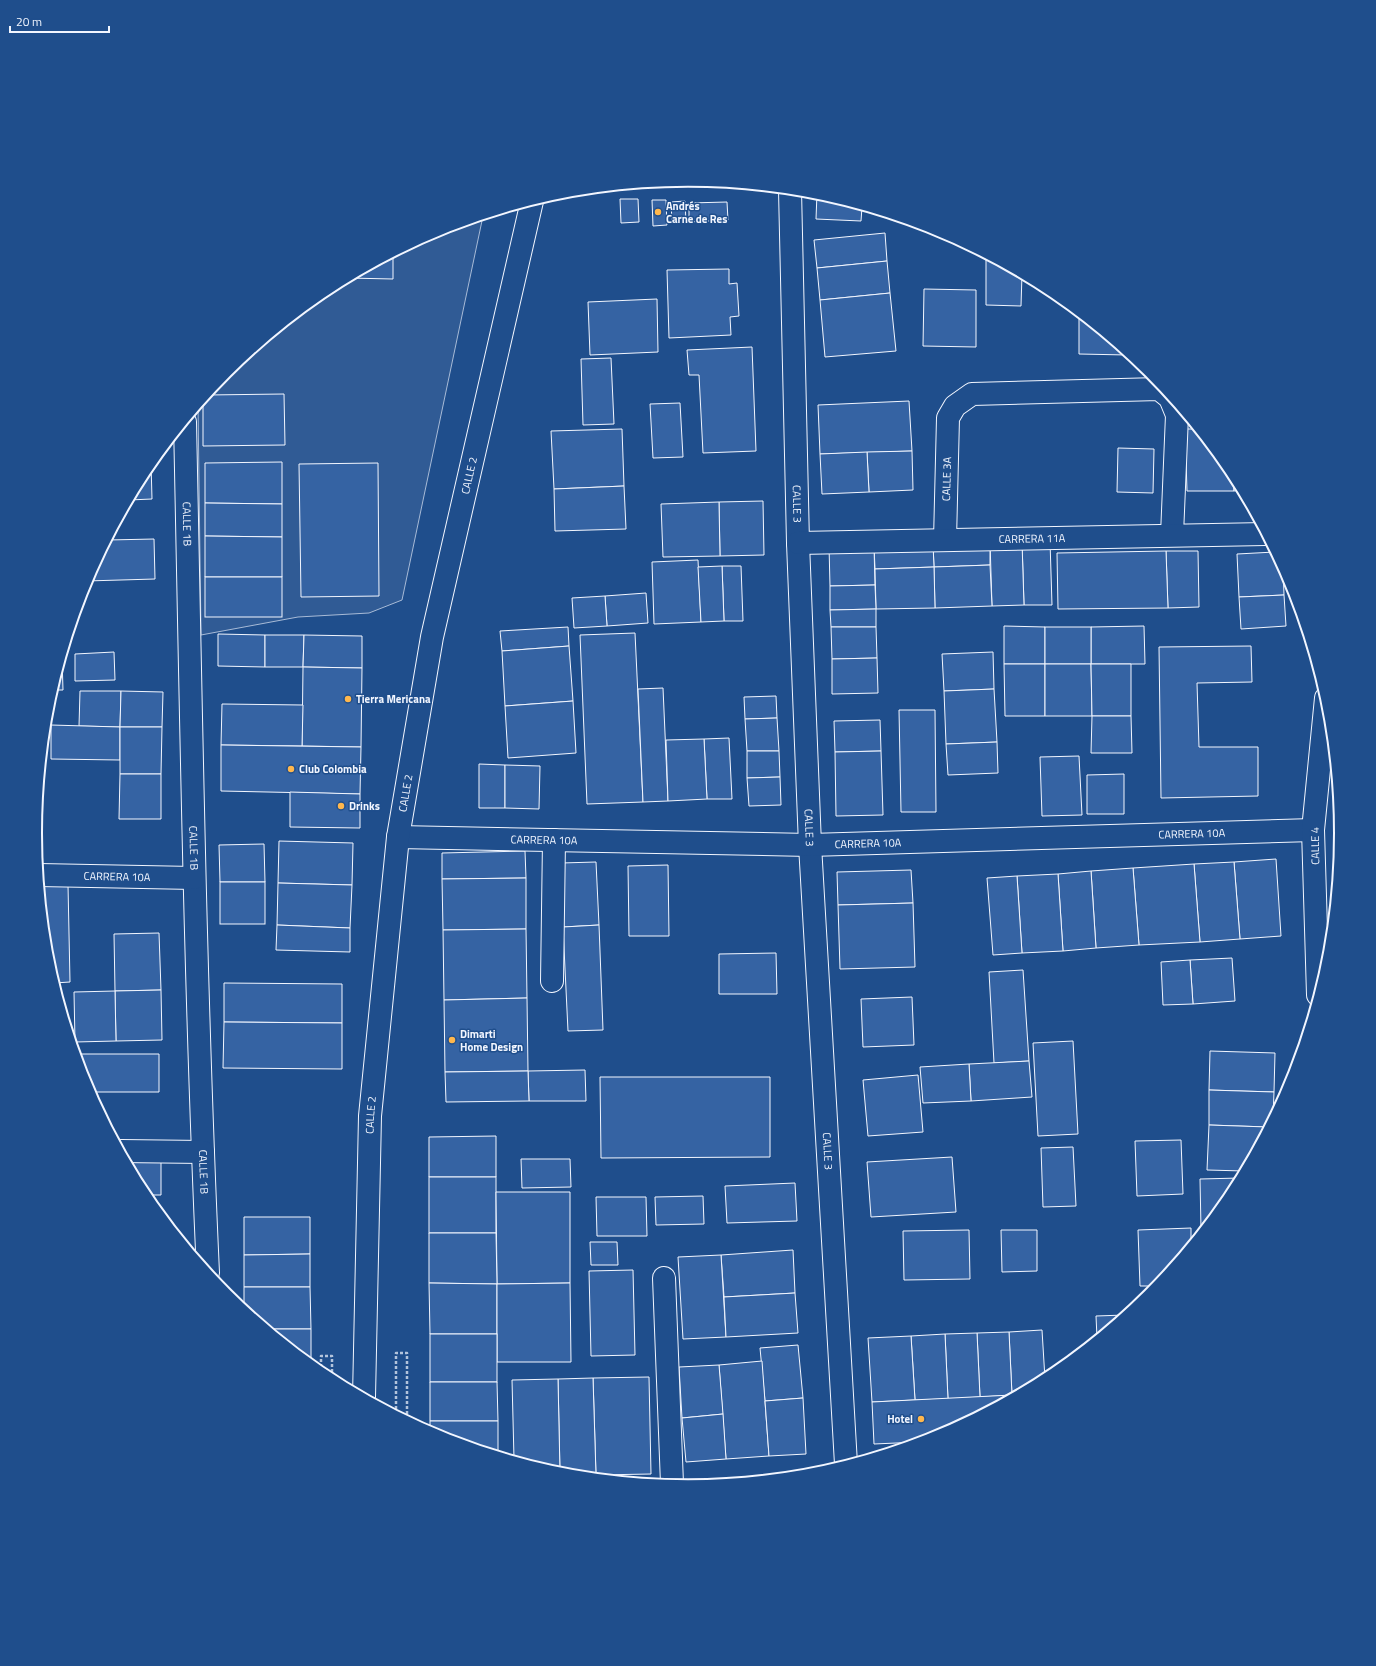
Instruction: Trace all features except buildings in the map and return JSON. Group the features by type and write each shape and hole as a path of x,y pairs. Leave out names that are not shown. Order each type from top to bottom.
{"street":[{"name":"CALLE 3","path":"790,196 798,543 810,845 846,1459"},
{"name":"CALLE 2","path":"364,1391 366,1238 370,1116 398,837 432,637 531,207"},
{"name":"CALLE 3A","path":"945,540 948,418 955,406 972,394 1157,389"},
{"name":"CALLE 3A","path":"1172,535 1177,415 1173,406"},
{"name":"CALLE 1B","path":"185,428 194,878 208,1265"},
{"name":"CARRERA 11A","path":"798,543 1260,534"},
{"name":"CALLE 4","path":"1321,963 1324,932 1314,830 1324,721"},
{"name":"CARRERA 10A","path":"398,837 810,845 1314,830"},
{"path":"552,981 554,840"},
{"name":"CARRERA 10A","path":"43,875 194,878"},
{"path":"126,1151 203,1152"},
{"path":"664,1278 672,1479"}],"path":[{"path":"396,1409 396,1353 407,1353 407,1414"},
{"path":"321,1364 321,1356 332,1356 332,1372"}],"shaded area":[{"path":"482,220 402,600 369,613 298,617 201,635 198,412 231,376 262,347 295,320 329,296 402,254 441,236"}],"place":[{"name":"Andrés Carne de Res","path":"658,212"},
{"name":"Tierra Mericana","path":"348,699"},
{"name":"Club Colombia","path":"291,769"},
{"name":"Drinks","path":"341,806"},
{"name":"Dimarti Home Design","path":"452,1040"},
{"name":"Hotel","path":"921,1419"}]}
